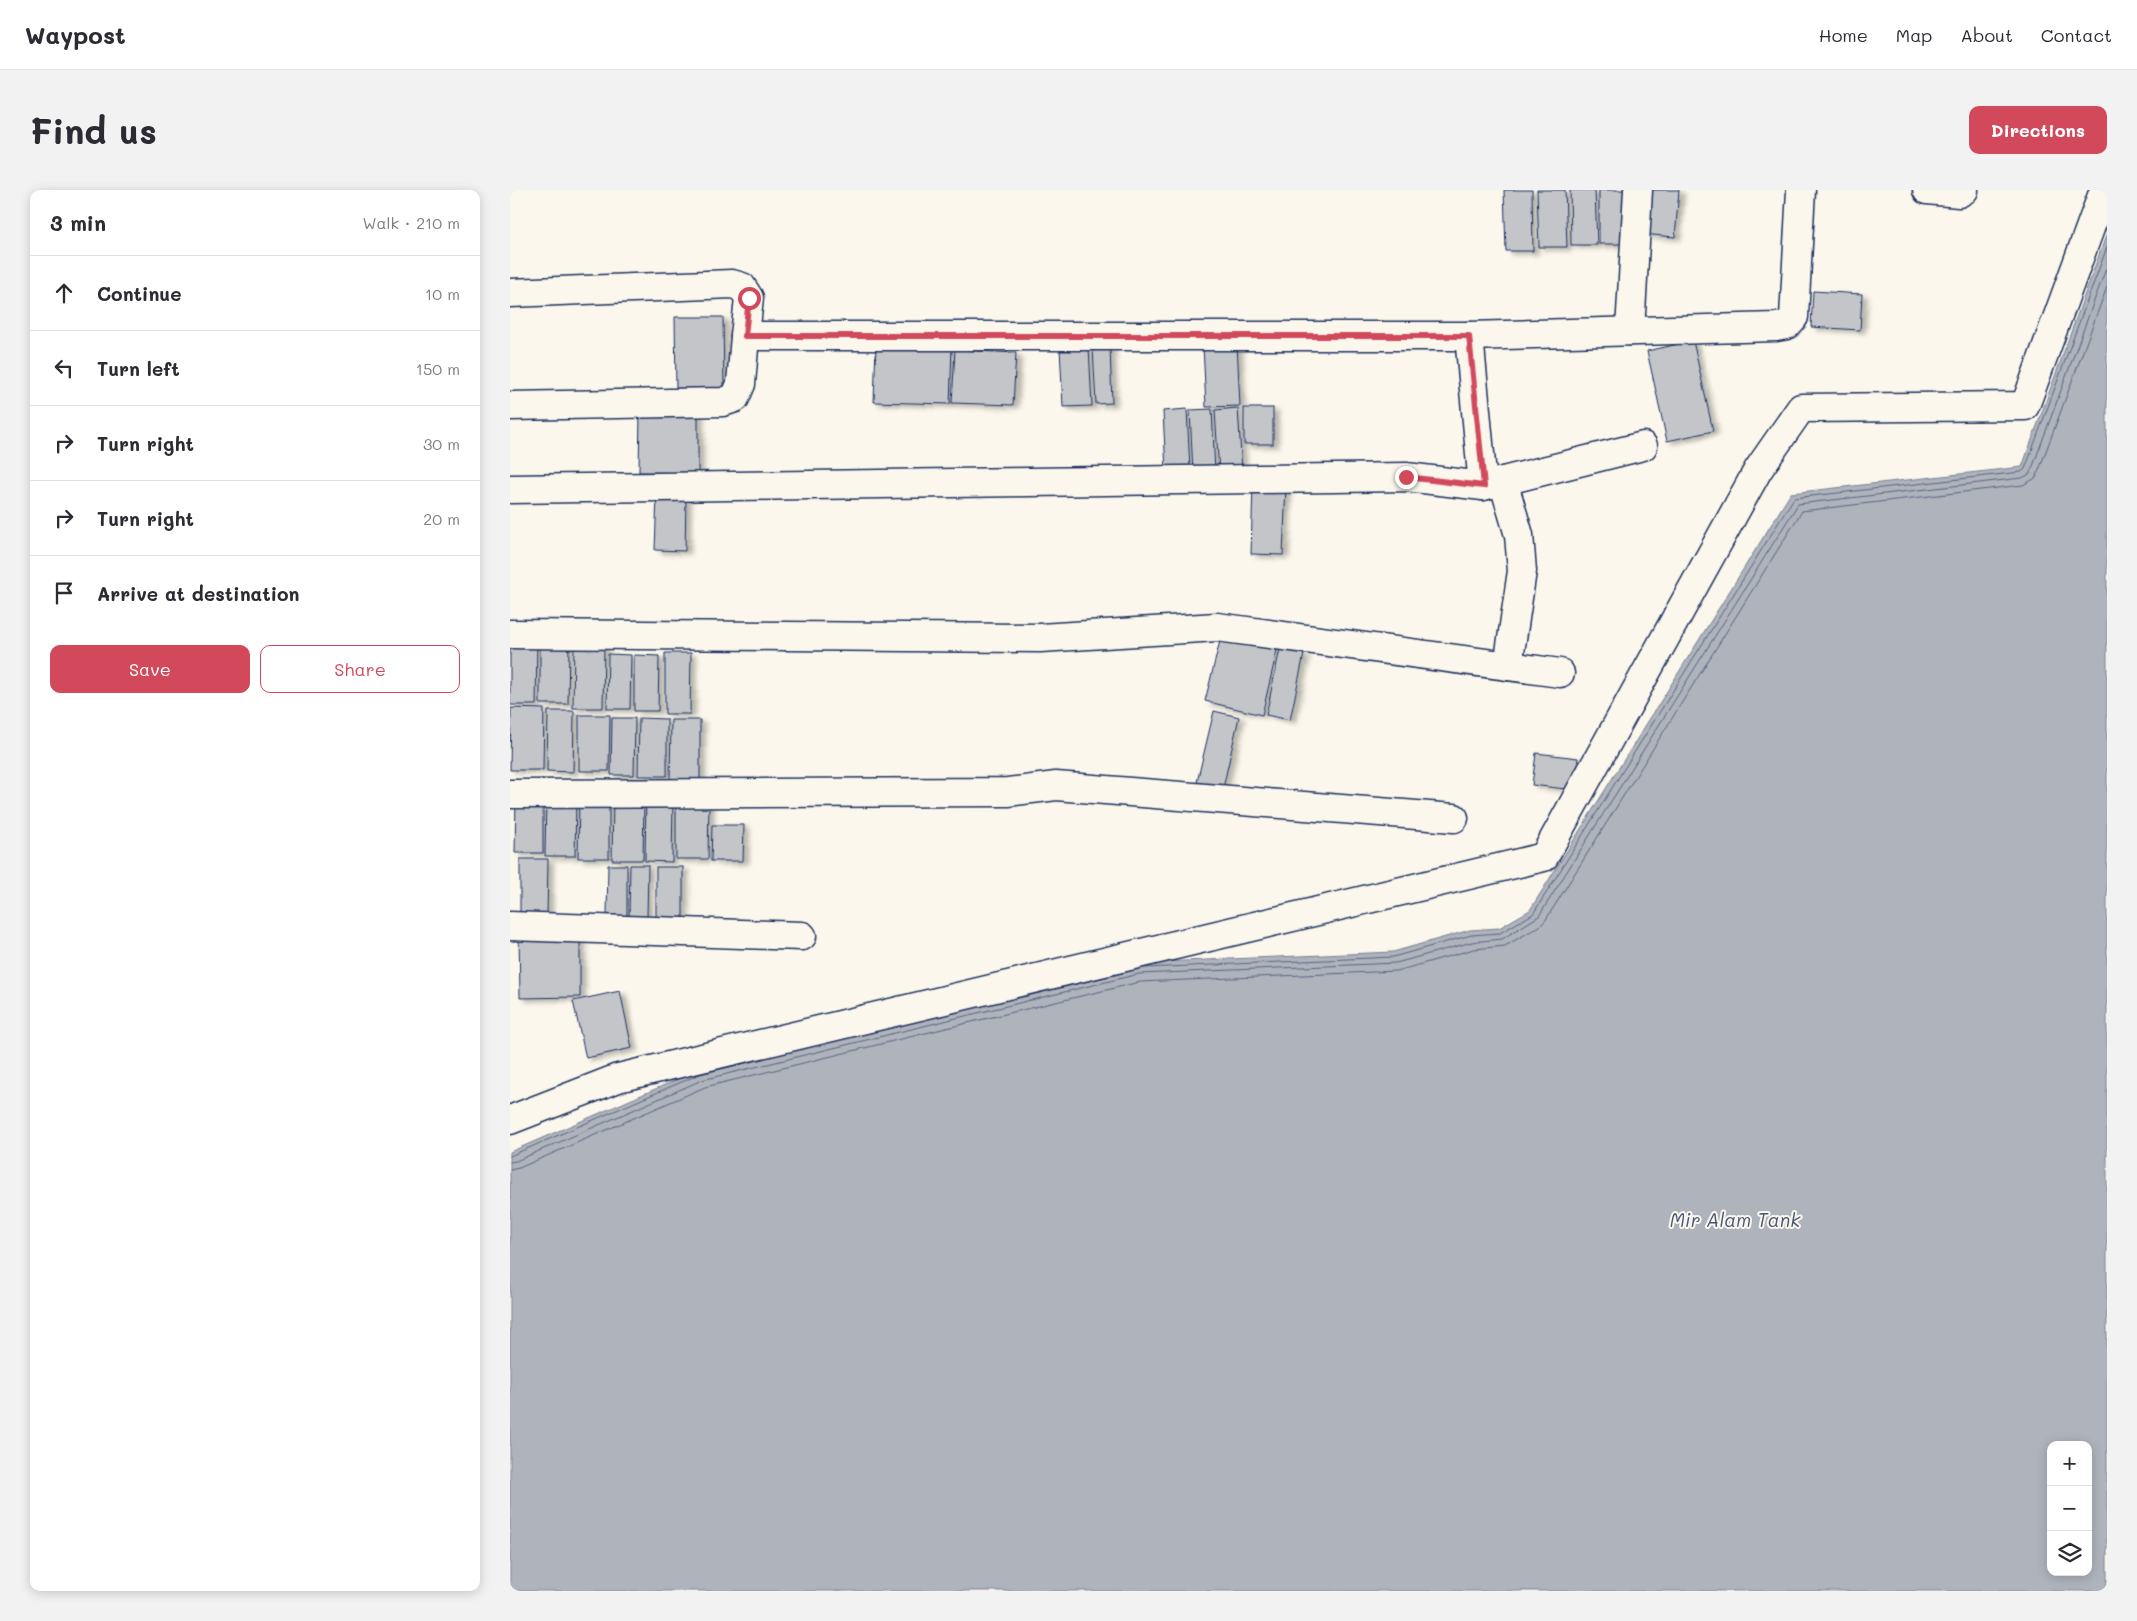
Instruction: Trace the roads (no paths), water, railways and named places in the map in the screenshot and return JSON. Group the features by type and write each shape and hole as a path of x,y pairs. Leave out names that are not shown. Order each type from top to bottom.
{"street":[{"path":"1630,331 1638,190"},
{"path":"745,336 1469,336 1776,328 1787,325 1794,317 1801,190"},
{"path":"1927,190 1959,193 1964,190"},
{"path":"510,1120 618,1078 1544,857 1758,470 1801,408 2025,406 2104,190"},
{"path":"510,293 732,284 742,287 749,298 741,384 735,398 723,402 510,406"},
{"path":"1469,336 1493,484 1518,535 1522,571 1508,666"},
{"path":"510,490 1406,477 1493,484 1643,446"},
{"path":"510,634 1040,638 1217,627 1560,673"},
{"path":"510,794 1008,792 1056,786 1454,818"},
{"path":"510,926 802,936"}],"water":[{"name":"Mir Alam Tank","path":"2107,233 2107,1591 510,1591 510,1152 699,1070 1137,963 1393,952 1470,930 1499,928 1530,910 1791,493 2022,467"}]}
